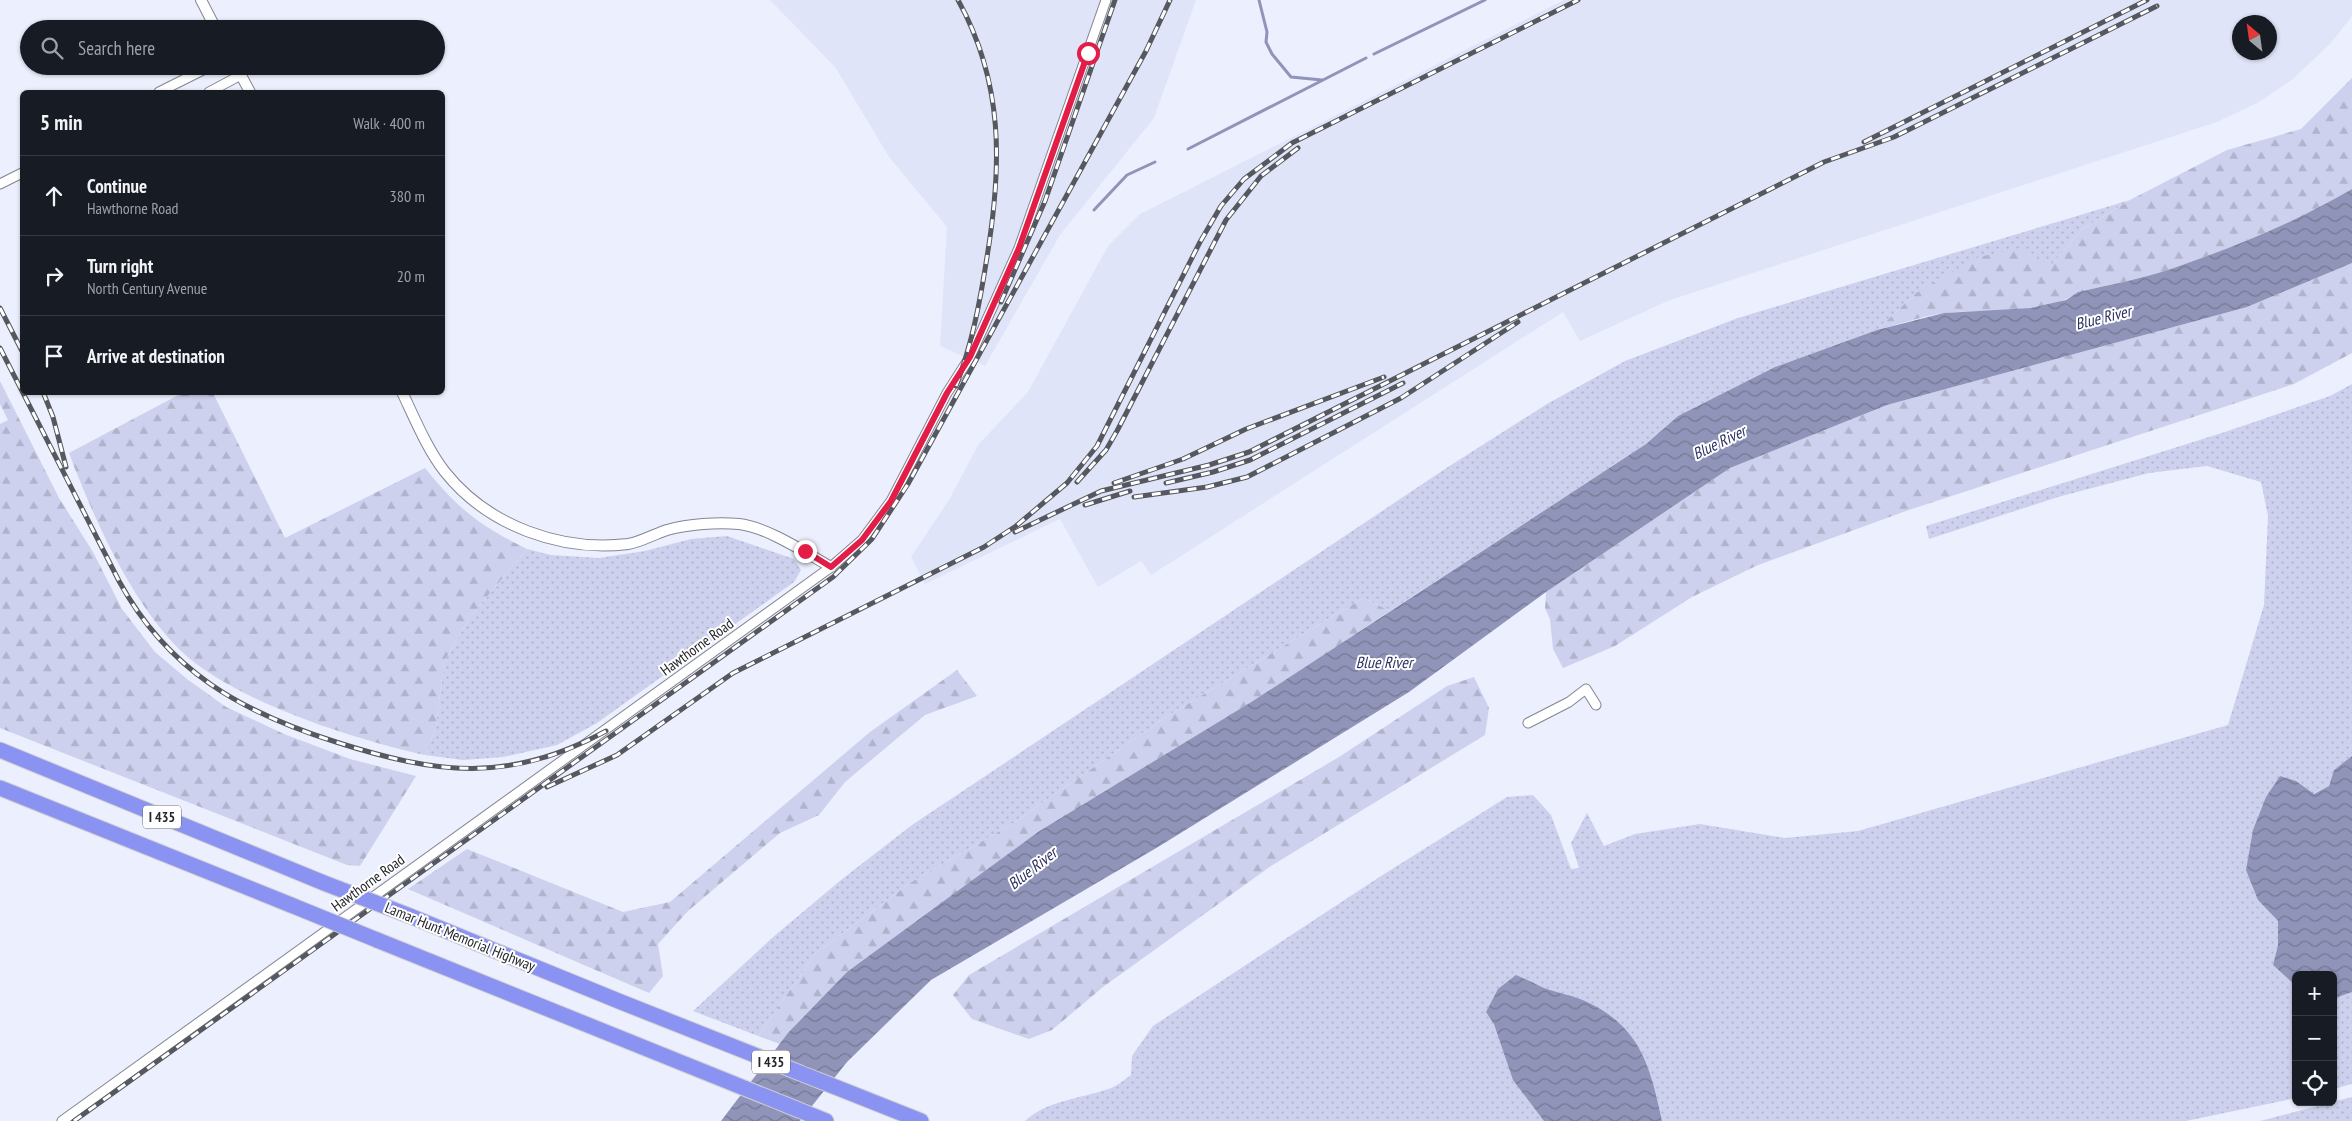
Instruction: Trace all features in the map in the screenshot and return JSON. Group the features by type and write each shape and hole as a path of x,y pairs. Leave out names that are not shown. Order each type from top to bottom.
{"highway":[{"name":"Lamar Hunt Memorial Highway","path":"0,750 324,883 921,1121"},
{"name":"I 435","path":"0,788 826,1121"}],"street":[{"path":"201,0 211,20"},
{"name":"Hawthorne Road","path":"62,1121 831,567 862,540 891,501 947,393 970,357 1019,248 1106,0"},
{"path":"164,90 193,75"},
{"path":"212,90 232,75"},
{"path":"240,75 249,90"},
{"path":"0,184 20,174"},
{"path":"404,395 435,458 446,474 479,505 530,533 562,542 605,546 630,544 669,529 721,523 742,524 805,551 831,567"},
{"path":"1528,724 1569,702 1586,689 1596,705"}],"shaded area":[{"path":"770,0 1196,0 1154,118 1060,235 985,366 940,346 947,227 889,157 835,67"},
{"path":"1564,0 2352,0 2352,16 2331,43 2293,79 2259,102 2217,122 1670,300 1580,341 1563,312 1151,575 1141,561 1098,587 1060,519 925,584 911,557 949,500 978,445 1028,392 1108,246 1140,214"}],"green space":[{"path":"2352,78 2352,189 2308,213 2263,234 2194,261 2148,276 2078,292 2047,306 2031,309 1945,313 1877,330 1916,293 1979,257 2024,247 2050,267 2081,230 2130,200 2227,150 2301,129"},
{"path":"2130,200 2081,230 2050,267 1916,293 1877,330 1775,367 1678,416 1646,444 1390,611 1363,598 1166,717 1012,824 913,881 816,953 758,1036 693,1011 772,938 841,880 912,825 1448,467 1547,404 1625,361 1738,318"},
{"path":"2352,263 2352,353 2294,384 1906,511 1758,565 1692,597 1615,646 1563,668 1553,649 1550,619 1545,608 1546,592 1730,468 1887,405 2247,307"},
{"path":"0,381 59,498 93,552 122,609 155,652 187,679 226,707 284,734 350,759 416,776 360,866 347,865 0,728 0,424 8,420 0,404"},
{"path":"2352,384 2352,756 2334,770 2329,786 2313,794 2296,781 2258,900 2278,921 2278,945 2273,965 2292,982 2292,1099 2186,1121 1025,1121 1054,1104 1108,1089 1120,1083 1131,1075 1132,1056 1153,1026 1381,876 1507,797 1533,795 1551,815 1571,869 1579,868 1571,843 1587,813 1604,846 1635,834 1700,824 1785,838 1858,831 2228,725 2264,605 2268,516 2261,482 2207,466 2149,473 2058,497 1929,539 1926,526 2225,432 2330,396"},
{"path":"178,395 214,395 285,538 425,468 459,506 483,524 527,549 469,618 444,662 436,727 425,755 364,739 295,716 231,686 180,650 145,608 115,558 69,453"},
{"path":"727,536 794,559 801,570 794,582 597,723 557,745 503,757 463,760 425,755 436,727 444,662 469,618 527,549 551,555 599,558 645,551 691,539"},
{"path":"1363,598 1390,611 847,972 780,1044 758,1036 816,953 913,881 1012,824 1166,717"},
{"path":"957,670 977,696 925,715 845,782 819,815 780,833 688,911 658,944 663,976 649,993 408,889 467,849 623,912 670,902 870,732"},
{"path":"1474,677 1489,708 1485,735 1271,866 1103,987 1052,1030 1029,1039 972,1019 953,995 969,975 1339,757 1447,686"},
{"path":"2352,992 2352,1084 2337,1088 2337,1016 2337,998"},
{"path":"2352,1097 2352,1121 2260,1121 2318,1106 2337,1106 2337,1101"}],"water":[{"name":"Blue River","path":"2352,189 2352,263 2247,307 1887,405 1730,468 1546,592 1409,692 1158,847 931,980 847,1062 800,1121 721,1121 788,1033 847,972 1038,832 1253,701 1646,444 1678,416 1775,367 1877,330 1944,313 2031,308 2066,300 2078,292 2137,279 2171,269 2263,234 2308,213"},
{"path":"2352,756 2352,992 2337,998 2337,971 2292,971 2292,982 2273,965 2278,945 2278,921 2258,900 2246,870 2253,830 2266,797 2280,776 2296,781 2314,794 2329,786 2334,770"},
{"path":"1516,975 1544,988 1585,1001 1619,1022 1640,1049 1647,1065 1662,1121 1544,1121 1513,1080 1494,1024 1486,1012 1498,989"}],"waterway":[{"path":"1259,0 1267,32 1266,42 1272,54 1291,77 1322,80"},
{"path":"1374,54 1485,0"},
{"path":"1188,149 1366,58"},
{"path":"1094,210 1127,175 1155,162"}],"railway":[{"path":"956,386 971,339 981,290 992,223 997,158 991,94 984,62 973,31 958,0"},
{"path":"1001,302 1045,201 1115,0"},
{"path":"74,1121 833,577 872,539 908,484 1146,51 1170,0"},
{"path":"547,787 617,755 733,673 984,547 1016,526 1067,483 1097,446 1200,242 1221,206 1244,179 1292,143 1578,0"},
{"path":"1864,142 2147,0"},
{"path":"1015,532 1101,491 1209,465 1249,452 1824,162 1894,137 2157,6"},
{"path":"1077,482 1106,450 1117,431 1226,220 1261,176 1298,148"},
{"path":"0,308 20,347"},
{"path":"1134,497 1207,487 1247,477 1401,398 1518,322"},
{"path":"0,348 20,387"},
{"path":"1114,483 1183,459 1246,429 1384,377"},
{"path":"1166,483 1213,472 1250,460 1403,383"},
{"path":"24,395 119,581 138,613 160,640 184,664 210,684 239,702 269,717 336,742 372,753 440,767 504,766 537,760 571,748 606,731"},
{"path":"44,395 53,417 66,467"},
{"path":"1085,505 1130,491"}],"route":[{"path":"805,551 831,567 862,540 891,501 912,464 947,393 970,357 1006,280 1088,53"}]}
